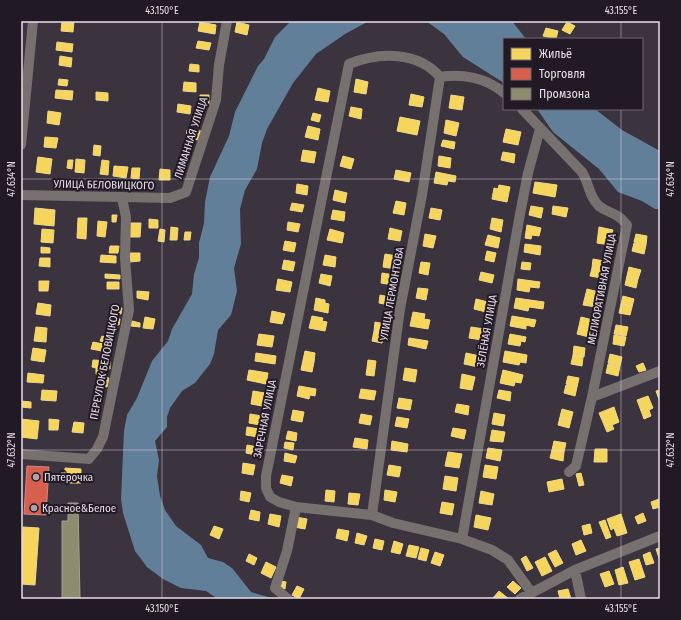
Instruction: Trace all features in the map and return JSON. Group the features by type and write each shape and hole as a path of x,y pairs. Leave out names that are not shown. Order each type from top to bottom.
{"street":[{"path":"21,145 34,21"},
{"name":"ЛИМАННАЯ УЛИЦА","path":"186,192 216,100 218,65 227,21"},
{"name":"ЗАРЕЧНАЯ УЛИЦА","path":"440,77 433,68 412,58 373,57 349,64 266,476 266,488 270,497 279,502 296,507 372,515 393,523 462,539 492,550 508,560 531,592"},
{"path":"440,77 452,75 474,77 503,92"},
{"name":"УЛИЦА ЛЕРМОНТОВА","path":"372,515 400,309 422,195 440,77"},
{"name":"МЕЛИОРАТИВНАЯ УЛИЦА","path":"523,110 582,172 587,180 591,196 600,206 620,216 627,225 592,397 576,466 569,472"},
{"name":"ЗЕЛЁНАЯ УЛИЦА","path":"462,539 524,194 540,129"},
{"name":"УЛИЦА БЕЛОВИЦКОГО","path":"21,196 170,198 186,192"},
{"name":"ПЕРЕУЛОК БЕЛОВИЦКОГО","path":"21,454 89,459 97,449 102,437 129,310 125,258 126,217 122,198"},
{"path":"592,397 660,371"},
{"path":"288,599 275,588 285,557 296,507"},
{"path":"520,599 575,570 660,536"},
{"path":"575,570 581,599"}],"water":[{"path":"291,21 369,21 345,34 316,54 293,83 267,129 262,143 257,169 245,190 240,209 241,244 234,268 237,291 231,315 218,330 214,354 210,364 195,383 182,391 170,408 167,417 167,427 155,441 159,460 157,476 160,496 165,510 176,526 201,545 208,558 223,562 232,568 251,592 275,599 218,599 206,591 181,588 163,579 147,567 135,551 123,513 121,499 124,431 127,415 137,398 152,361 168,341 172,329 192,294 194,274 199,258 199,243 204,223 205,202 210,177 229,136 235,112 258,66 264,59 275,37"},
{"path":"426,21 512,21 525,38 503,38 503,82 463,57 444,34"},
{"path":"538,110 596,110 622,130 660,151 660,209 655,209 642,201 618,192 599,169 553,132"}],"building: Жильё":[{"path":"62,21 74,21 73,32 61,31"},
{"path":"200,22 216,25 215,34 198,31"},
{"path":"237,22 249,25 247,35 235,32"},
{"path":"567,22 575,26 570,34 562,30"},
{"path":"546,28 558,31 556,38 543,36"},
{"path":"198,41 211,43 209,50 196,48"},
{"path":"57,42 73,44 72,52 56,50"},
{"path":"60,56 72,58 71,67 59,65"},
{"path":"190,64 199,65 199,72 189,71"},
{"path":"59,79 68,80 67,86 58,85"},
{"path":"356,79 368,82 366,94 354,92"},
{"path":"184,82 196,83 196,92 183,91"},
{"path":"318,88 330,91 328,102 315,100"},
{"path":"56,90 73,91 72,100 55,98"},
{"path":"96,92 108,93 108,101 96,100"},
{"path":"411,94 424,97 422,107 409,105"},
{"path":"200,95 209,95 209,105 200,104"},
{"path":"451,95 464,97 462,110 449,108"},
{"path":"178,104 191,106 190,114 177,112"},
{"path":"351,107 362,109 361,119 349,116"},
{"path":"48,111 61,113 59,125 47,123"},
{"path":"313,113 321,115 319,122 311,120"},
{"path":"400,117 420,121 417,135 397,131"},
{"path":"446,120 459,123 456,136 444,133"},
{"path":"308,126 320,129 318,140 305,137"},
{"path":"506,129 521,132 518,145 503,142"},
{"path":"187,130 201,131 200,140 186,139"},
{"path":"45,137 58,138 56,148 44,147"},
{"path":"443,140 455,142 454,149 441,146"},
{"path":"94,145 101,146 100,156 93,155"},
{"path":"303,150 316,152 314,163 301,161"},
{"path":"503,152 515,154 514,163 501,160"},
{"path":"343,156 354,159 351,169 340,166"},
{"path":"439,156 451,158 450,168 438,166"},
{"path":"38,157 52,159 50,174 36,172"},
{"path":"76,159 85,160 84,173 75,172"},
{"path":"68,160 73,160 72,169 67,168"},
{"path":"102,160 109,161 108,175 100,174"},
{"path":"114,166 128,167 126,178 113,176"},
{"path":"132,168 140,168 139,179 131,178"},
{"path":"160,169 170,170 170,180 159,180"},
{"path":"396,170 411,173 409,182 394,179"},
{"path":"436,172 456,176 455,182 448,181 447,185 434,183"},
{"path":"535,182 557,185 555,197 533,193"},
{"path":"297,184 308,186 307,195 296,193"},
{"path":"499,185 510,187 507,202 492,199 494,188 498,189"},
{"path":"335,190 347,193 345,203 333,200"},
{"path":"396,201 406,203 404,215 393,213"},
{"path":"292,203 304,205 302,212 290,210"},
{"path":"531,206 543,208 541,218 529,215"},
{"path":"553,206 568,208 566,217 552,214"},
{"path":"35,208 55,210 54,226 34,224"},
{"path":"431,208 442,210 440,220 429,218"},
{"path":"333,210 345,212 344,221 331,219"},
{"path":"112,215 117,215 116,222 112,222"},
{"path":"78,218 87,218 86,239 77,238"},
{"path":"492,218 503,220 501,232 490,229"},
{"path":"149,219 158,220 158,228 149,228"},
{"path":"98,221 107,222 105,237 97,236"},
{"path":"288,222 300,224 298,232 287,230"},
{"path":"130,223 141,223 140,237 130,237"},
{"path":"527,225 541,228 539,236 532,235 531,239 525,238"},
{"path":"171,227 178,228 177,240 170,240"},
{"path":"599,227 613,230 611,237 598,235"},
{"path":"390,228 402,231 400,241 388,239"},
{"path":"42,229 54,230 53,243 41,242"},
{"path":"160,229 165,230 164,242 158,241"},
{"path":"330,229 344,233 342,243 327,240"},
{"path":"185,232 191,232 190,240 184,240"},
{"path":"425,234 436,236 433,248 423,246"},
{"path":"636,234 647,236 646,245 634,242"},
{"path":"488,235 500,238 498,248 485,245"},
{"path":"598,235 611,237 610,245 597,243"},
{"path":"285,241 296,243 294,252 283,250"},
{"path":"634,243 646,245 644,254 632,251"},
{"path":"525,244 541,246 540,255 524,252"},
{"path":"110,246 119,246 118,253 109,253"},
{"path":"41,247 50,248 50,253 41,253"},
{"path":"487,251 496,253 494,262 485,260"},
{"path":"130,253 140,253 140,261 130,262"},
{"path":"385,254 397,256 396,262 384,260"},
{"path":"101,255 116,256 116,263 100,262"},
{"path":"325,255 336,257 335,267 323,265"},
{"path":"40,258 50,258 50,267 39,266"},
{"path":"593,259 604,261 602,270 592,268"},
{"path":"284,260 295,262 293,271 282,269"},
{"path":"384,260 396,262 395,269 383,267"},
{"path":"421,262 430,263 428,275 419,273"},
{"path":"522,262 531,263 530,270 521,269"},
{"path":"629,267 641,270 638,279 627,276"},
{"path":"592,268 602,270 601,278 590,276"},
{"path":"481,272 494,275 492,283 479,280"},
{"path":"382,273 394,275 393,285 381,283"},
{"path":"105,274 120,275 120,279 105,278"},
{"path":"321,274 332,276 330,286 319,283"},
{"path":"627,276 638,279 636,288 625,285"},
{"path":"278,279 292,282 290,292 276,290"},
{"path":"518,279 540,282 539,288 530,287 529,292 517,290"},
{"path":"39,281 49,281 48,291 39,291"},
{"path":"107,282 119,282 119,289 107,289"},
{"path":"418,288 428,289 426,300 416,298"},
{"path":"587,289 599,292 597,300 585,297"},
{"path":"137,291 149,292 148,300 137,298"},
{"path":"380,295 390,297 389,305 379,303"},
{"path":"623,296 634,299 632,307 621,304"},
{"path":"585,297 597,300 596,307 583,305"},
{"path":"316,298 325,300 325,303 329,304 328,313 314,310"},
{"path":"516,298 544,302 543,309 529,307 528,311 514,308"},
{"path":"476,299 488,302 486,312 474,309"},
{"path":"38,303 51,305 50,316 36,314"},
{"path":"621,304 632,307 630,315 619,313"},
{"path":"111,307 122,308 121,314 110,313"},
{"path":"272,311 285,314 282,324 270,322"},
{"path":"413,312 425,314 424,319 430,320 428,329 410,326"},
{"path":"312,316 323,318 322,321 327,322 325,331 309,328"},
{"path":"512,316 536,320 534,327 526,325 526,329 510,326"},
{"path":"145,317 155,319 153,329 143,328"},
{"path":"581,317 593,320 591,328 579,326"},
{"path":"108,319 120,319 119,325 108,324"},
{"path":"132,321 140,323 140,327 131,326"},
{"path":"375,322 385,324 384,333 374,331"},
{"path":"616,325 628,327 626,336 614,334"},
{"path":"579,326 591,328 589,337 577,334"},
{"path":"36,327 47,328 46,342 34,341"},
{"path":"471,327 484,329 482,340 469,338"},
{"path":"374,331 384,333 382,343 372,341"},
{"path":"259,334 274,336 272,347 257,345"},
{"path":"510,334 526,337 525,342 521,341 520,346 508,344"},
{"path":"614,335 626,337 624,346 613,344"},
{"path":"102,336 113,339 112,344 100,341"},
{"path":"409,338 428,341 426,349 408,345"},
{"path":"93,342 103,344 102,351 91,349"},
{"path":"574,346 585,348 584,357 573,355"},
{"path":"33,348 46,350 44,362 31,360"},
{"path":"305,351 315,353 314,362 303,360"},
{"path":"505,351 527,355 526,363 520,362 519,365 503,362"},
{"path":"256,353 276,356 275,364 255,361"},
{"path":"466,353 480,356 478,367 464,364"},
{"path":"610,354 622,357 620,366 608,363"},
{"path":"573,355 583,357 582,366 571,364"},
{"path":"93,360 110,361 110,369 102,368 102,374 96,374 96,368 92,367"},
{"path":"303,360 314,362 312,372 301,370"},
{"path":"368,360 376,361 375,369 367,368"},
{"path":"643,363 646,370 639,372 636,366"},
{"path":"608,364 620,366 618,376 606,373"},
{"path":"367,368 375,369 374,376 366,375"},
{"path":"405,368 417,370 415,382 403,380"},
{"path":"249,370 268,373 266,384 247,380"},
{"path":"503,370 523,375 521,383 515,382 514,386 500,383"},
{"path":"28,373 44,375 43,383 27,382"},
{"path":"462,374 475,377 472,390 460,388"},
{"path":"101,376 109,378 107,387 99,385"},
{"path":"568,376 579,378 577,387 566,384"},
{"path":"566,385 577,387 575,396 564,393"},
{"path":"299,386 316,389 315,396 310,395 309,399 297,396"},
{"path":"361,389 376,391 374,400 359,398"},
{"path":"42,390 57,391 56,401 41,400"},
{"path":"499,390 511,392 510,401 497,398"},
{"path":"660,390 660,402 656,391"},
{"path":"253,391 265,393 262,406 251,404"},
{"path":"648,396 653,408 649,410 651,416 644,419 637,400"},
{"path":"399,398 412,400 410,410 397,408"},
{"path":"21,401 31,402 31,408 21,407"},
{"path":"457,404 469,406 468,415 455,412"},
{"path":"614,407 619,422 612,425 614,429 607,432 599,413"},
{"path":"562,409 573,412 571,420 560,417"},
{"path":"293,410 304,412 302,422 291,420"},
{"path":"494,413 505,415 503,426 492,424"},
{"path":"250,414 262,416 260,425 249,423"},
{"path":"361,414 372,416 370,425 359,423"},
{"path":"397,417 409,419 407,428 395,426"},
{"path":"560,417 571,420 569,428 558,425"},
{"path":"21,419 39,421 37,439 21,437"},
{"path":"49,419 59,420 58,430 49,430"},
{"path":"74,422 84,423 83,433 72,432"},
{"path":"247,427 259,429 258,437 246,435"},
{"path":"453,428 466,430 464,439 451,436"},
{"path":"492,430 505,432 503,442 490,441"},
{"path":"288,431 297,433 296,441 286,439"},
{"path":"355,438 368,440 367,449 353,447"},
{"path":"392,441 408,444 407,452 391,450"},
{"path":"554,441 566,443 564,452 552,450"},
{"path":"285,442 294,443 293,450 284,448"},
{"path":"247,445 258,447 256,455 246,453"},
{"path":"488,448 502,450 500,461 486,458"},
{"path":"595,449 607,449 607,462 594,462"},
{"path":"552,450 564,452 563,461 550,458"},
{"path":"448,452 462,454 459,468 445,466"},
{"path":"285,453 297,456 295,463 284,461"},
{"path":"243,463 255,465 253,475 242,473"},
{"path":"389,465 401,467 399,477 387,475"},
{"path":"485,465 498,467 496,479 483,477"},
{"path":"65,468 81,469 81,483 65,483"},
{"path":"581,473 584,485 579,486 576,474"},
{"path":"282,475 293,477 291,486 280,483"},
{"path":"445,476 458,478 456,491 443,489"},
{"path":"562,479 564,489 549,492 547,482"},
{"path":"326,490 335,491 334,502 325,501"},
{"path":"385,490 397,492 395,502 384,500"},
{"path":"241,491 251,493 249,502 240,500"},
{"path":"481,491 494,494 492,505 479,503"},
{"path":"349,493 360,494 358,505 348,504"},
{"path":"659,499 660,507 653,509 651,502"},
{"path":"442,502 454,504 452,515 440,513"},
{"path":"251,510 260,512 259,521 249,519"},
{"path":"643,513 646,521 638,524 635,517"},
{"path":"270,514 281,516 279,527 268,524"},
{"path":"621,514 627,533 617,536 614,528 611,530 607,519"},
{"path":"476,515 491,518 488,530 474,527"},
{"path":"296,517 307,519 305,529 294,527"},
{"path":"605,520 611,537 606,539 599,522"},
{"path":"590,524 592,533 584,535 582,526"},
{"path":"214,526 223,529 219,539 210,535"},
{"path":"23,527 39,528 35,585 21,584"},
{"path":"338,529 349,531 347,541 336,538"},
{"path":"357,533 367,536 364,545 355,543"},
{"path":"375,539 384,541 382,550 373,548"},
{"path":"581,540 586,551 576,555 572,544"},
{"path":"394,541 403,544 400,554 391,552"},
{"path":"409,545 419,547 416,558 406,556"},
{"path":"421,548 429,550 426,561 418,559"},
{"path":"660,548 660,561 656,549"},
{"path":"556,550 563,563 555,567 548,554"},
{"path":"435,552 444,555 440,566 431,563"},
{"path":"650,552 654,563 646,565 643,555"},
{"path":"249,554 257,558 254,565 246,561"},
{"path":"526,556 533,568 527,571 521,559"},
{"path":"545,557 552,571 542,576 535,562"},
{"path":"639,559 645,577 635,580 629,562"},
{"path":"266,562 276,567 271,578 261,573"},
{"path":"623,567 628,583 619,585 615,570"},
{"path":"609,571 614,584 605,587 600,574"},
{"path":"282,581 286,582 285,589 280,587"},
{"path":"513,581 521,588 515,594 507,587"},
{"path":"297,586 304,589 299,599 292,595"},
{"path":"568,589 571,599 560,599 558,591"},
{"path":"499,591 509,599 493,598"}],"building: Торговля":[{"path":"27,466 49,467 46,515 24,514"}],"building: Промзона":[{"path":"68,503 78,503 80,599 62,599 62,521 68,521"}],"place":[{"name":"Пятёрочка","path":"36,477"},
{"name":"Красное&Белое","path":"34,508"}]}
